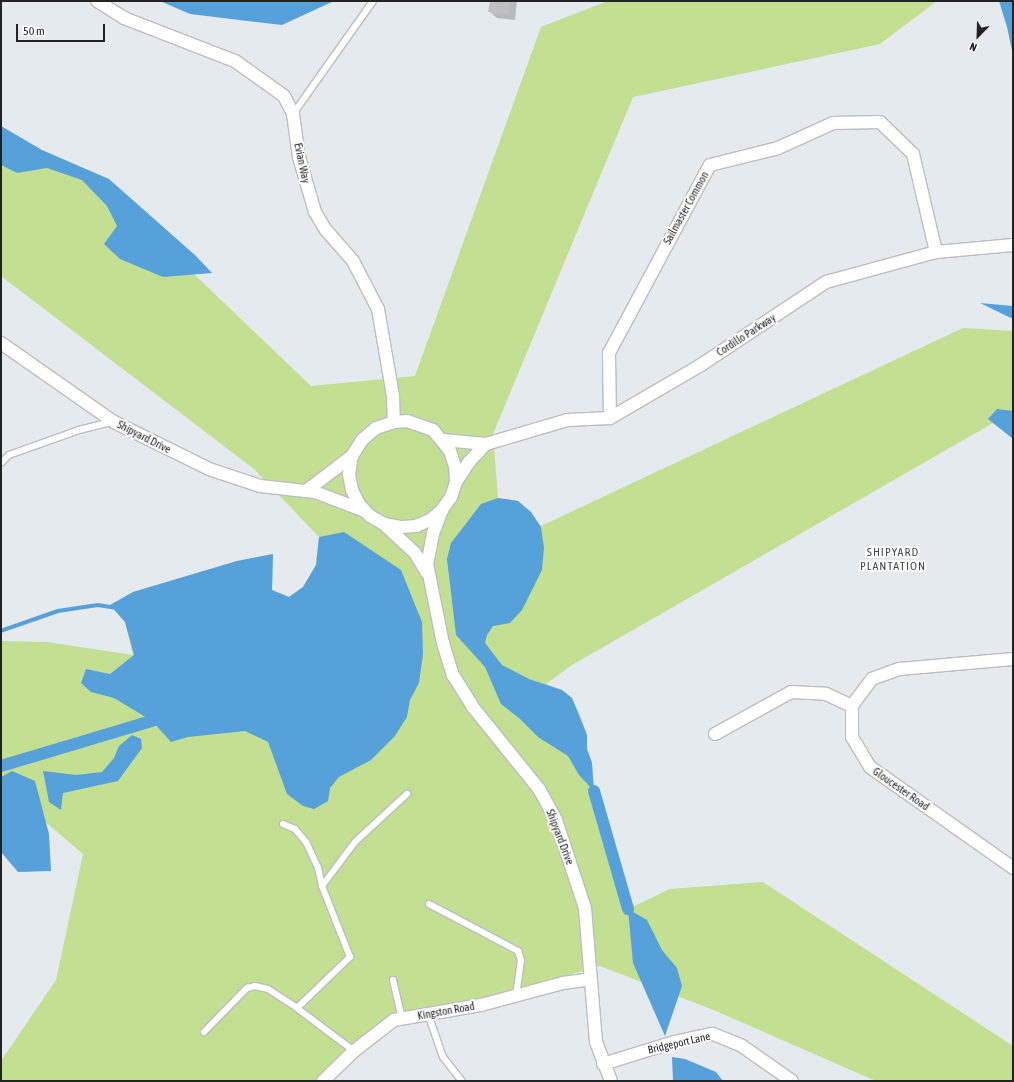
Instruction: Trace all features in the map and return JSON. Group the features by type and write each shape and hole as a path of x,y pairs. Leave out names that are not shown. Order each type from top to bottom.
{"street":[{"name":"Evian Way","path":"96,1 124,18 235,61 284,96 293,114 299,157 315,212 326,230 353,261 378,309 392,384 394,422"},
{"name":"Sailmaster Common","path":"610,418 609,353 710,165 778,148 833,123 880,122 913,154 936,252"},
{"name":"Cordillo Parkway","path":"443,440 486,444 567,420 610,418 701,365 826,282 936,252 1013,246"},
{"name":"Shipyard Drive","path":"1,343 114,422 209,469 260,486 306,491 332,497 365,511"},
{"path":"306,491 352,456 362,440 371,432 394,422 421,424 443,440 455,466 456,482"},
{"path":"352,456 350,474 352,490 365,511 384,524 400,527 416,526 430,520 442,510 451,497 456,482 486,444"},
{"name":"Shipyard Drive","path":"427,574 433,534 442,510"},
{"name":"Shipyard Drive","path":"384,524 415,553 427,574 453,675 472,706 539,789 556,820 585,908 596,1042 603,1064 611,1081"},
{"path":"715,734 791,692 826,694 852,706 872,680 899,669 1013,658"},
{"name":"Gloucester Road","path":"852,706 852,737 870,767 1013,868"},
{"name":"Kingston Road","path":"323,1081 354,1051 394,1020 516,996 563,982 590,979"},
{"name":"Bridgeport Lane","path":"603,1064 674,1042 713,1034 742,1046 792,1081"}],"lane":[{"path":"293,114 373,1"},
{"path":"1,463 9,455 79,430 114,422"},
{"path":"322,886 355,842 407,794"},
{"path":"283,824 295,829 306,842 318,868 322,886 350,957 297,1008"},
{"path":"429,904 518,951 521,960 516,996"},
{"path":"393,980 402,1018"},
{"path":"204,1032 248,988 256,986 268,989 297,1008 354,1051"},
{"path":"428,1014 443,1057 462,1081"}],"green space":[{"path":"608,1 937,1 880,44 633,97 493,434 498,498 518,501 541,526 963,328 1013,331 1013,426 993,423 572,665 546,684 562,690 572,698 581,717 587,735 587,749 592,763 594,791 628,909 670,889 763,882 1013,1046 1013,1081 876,1081 716,1011 600,966 511,991 394,1016 368,1034 317,1081 1,1081 1,1061 56,980 83,854 1,784 1,641 47,642 133,655 125,622 110,605 133,592 237,561 273,554 272,590 289,597 303,587 316,565 319,537 254,469 1,276 1,136 87,172 311,386 415,376 541,27"}],"water":[{"path":"160,1 334,1 282,25 190,14"},
{"path":"999,1 1013,1 1013,55 1007,27"},
{"path":"1,126 42,150 109,179 196,256 212,273 163,277 120,259 104,244 117,226 107,206 82,180 47,168 17,173 1,165"},
{"path":"980,303 1013,306 1013,319"},
{"path":"997,409 1013,411 1013,439 988,419"},
{"path":"498,498 518,501 531,512 541,527 544,548 542,570 522,610 510,623 493,626 487,635 485,643 502,665 529,679 562,690 572,698 587,735 587,749 592,763 594,791 579,775 568,756 538,737 519,718 501,704 485,667 456,635 447,559 451,543 481,504"},
{"path":"344,532 401,570 422,622 423,654 419,683 410,700 407,717 395,736 371,760 339,777 330,788 328,801 314,809 303,806 287,794 268,742 245,731 188,737 171,742 152,721 114,698 91,692 81,683 86,669 110,674 134,655 125,622 110,605 133,592 237,561 273,554 272,590 289,597 303,587 316,565 319,537"},
{"path":"132,735 141,739 142,748 118,781 63,793 61,810 49,802 43,771 76,775 102,772 114,758 119,746"},
{"path":"12,771 35,781 49,834 51,871 18,872 1,852 1,777"},
{"path":"628,909 647,920 662,950 677,968 682,986 665,1036 633,963"},
{"path":"672,1057 685,1059 716,1072 723,1081 673,1081"}],"building":[{"path":"490,1 510,1 508,14 488,12"}],"waterway":[{"path":"1,631 58,611 98,605 116,608"},
{"path":"1,766 152,721"},
{"path":"594,791 628,909"}],"district":[{"name":"SHIPYARD PLANTATION","path":"893,560"}]}
